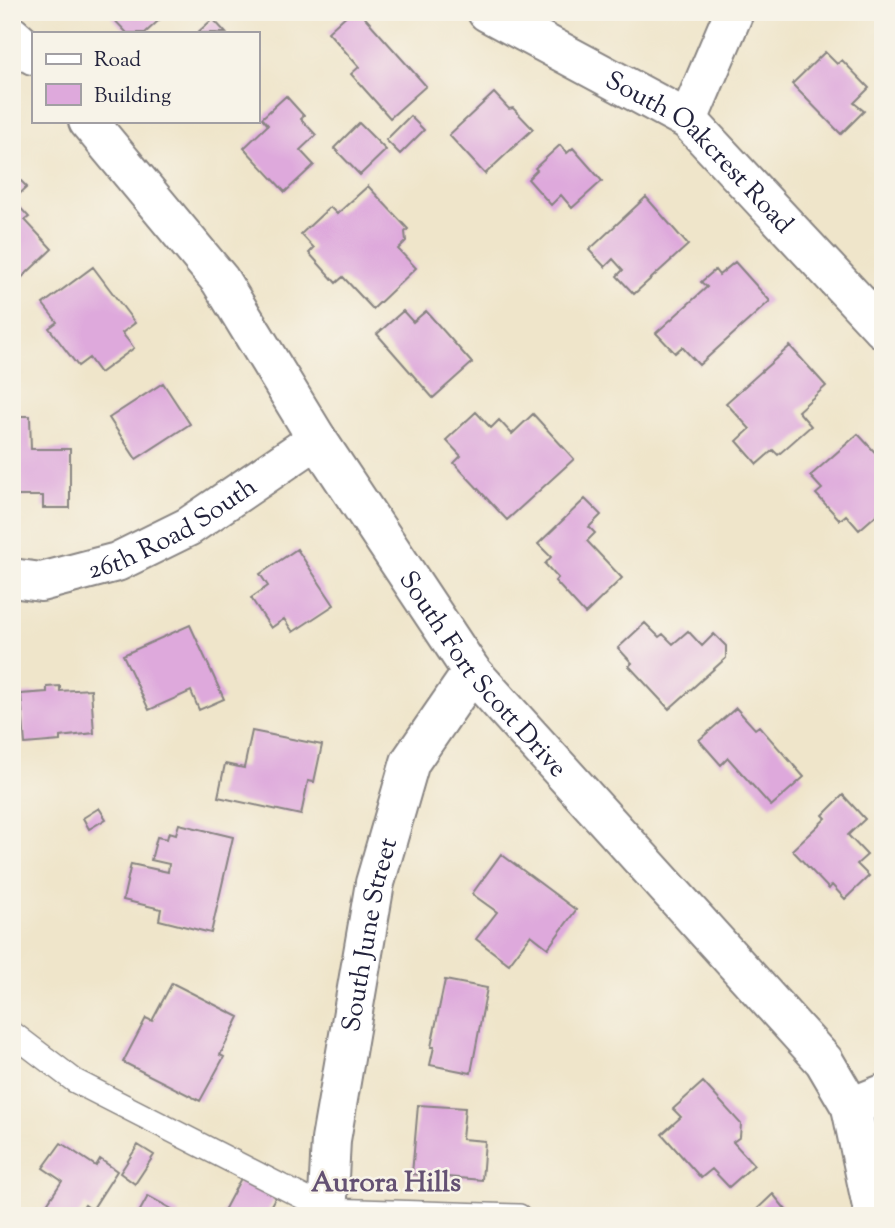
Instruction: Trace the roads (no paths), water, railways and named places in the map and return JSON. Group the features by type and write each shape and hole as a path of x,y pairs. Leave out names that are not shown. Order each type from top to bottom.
{"street":[{"name":"South Oakcrest Road","path":"487,12 688,120 883,329"},
{"path":"688,120 734,12"},
{"path":"12,36 32,54"},
{"name":"South Fort Scott Drive","path":"89,122 220,280 317,439 472,672 824,1061 867,1101 874,1216"},
{"name":"26th Road South","path":"12,578 41,582 117,562 188,527 317,439"},
{"name":"South June Street","path":"328,1213 331,1140 375,883 410,762 472,672"}],"lane":[{"path":"12,1033 75,1081 328,1213 519,1216"}],"district":[{"name":"Aurora Hills","path":"386,1181"}]}
